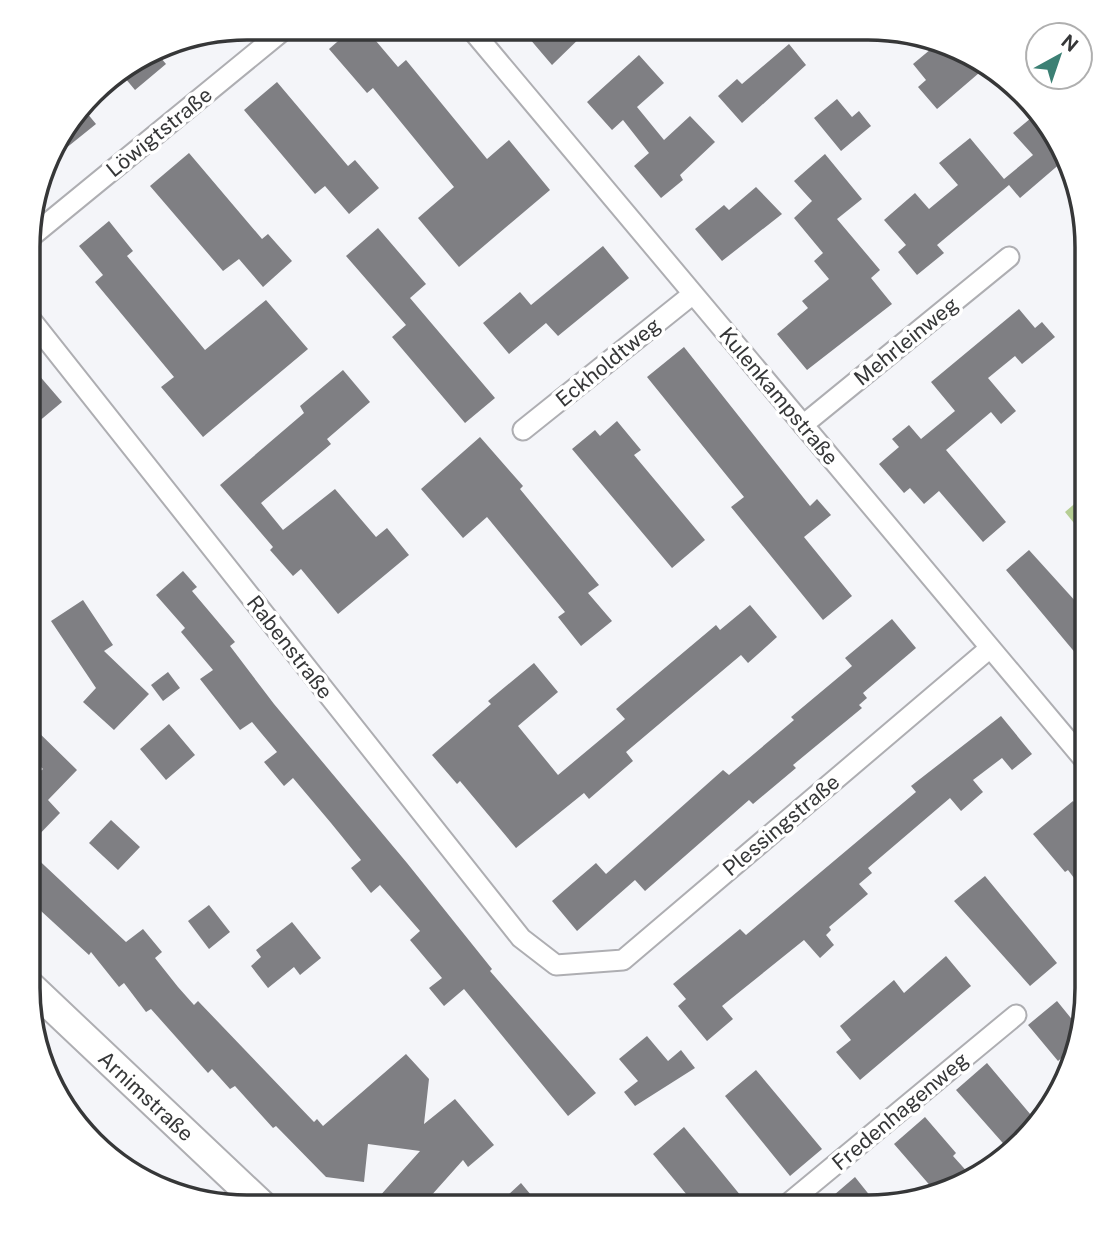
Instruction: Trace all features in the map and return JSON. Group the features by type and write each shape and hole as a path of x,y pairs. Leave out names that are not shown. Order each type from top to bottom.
{"main road":[{"name":"Arnimstraße","path":"41,997 240,1194"}],"street":[{"name":"Löwigtstraße","path":"41,228 271,40"},
{"name":"Kulenkampstraße","path":"480,40 1074,748"},
{"name":"Mehrleinweg","path":"803,425 1009,257"},
{"name":"Eckholdtweg","path":"523,430 694,294"},
{"name":"Rabenstraße","path":"40,331 521,938 556,965"},
{"name":"Plessingstraße","path":"556,965 622,960 990,648"},
{"name":"Fredenhagenweg","path":"800,1194 1016,1015"}],"green space":[{"path":"1074,504 1074,523 1065,512"}],"building":[{"path":"339,40 375,40 398,67 406,60 487,159 509,140 550,190 459,267 418,218 454,187 373,88 367,93 329,49"},
{"path":"531,40 578,40 552,65"},
{"path":"789,44 806,65 742,123 718,96 737,79 742,84"},
{"path":"930,50 979,73 937,109 918,87 926,80 913,64"},
{"path":"639,55 664,83 637,107 664,140 690,116 715,142 680,175 683,180 661,198 634,166 649,153 623,120 612,130 587,102"},
{"path":"162,59 166,64 135,90 126,80"},
{"path":"277,82 348,166 355,160 379,188 349,214 325,186 315,194 244,110"},
{"path":"837,99 852,117 859,111 871,126 841,151 814,118"},
{"path":"89,115 96,124 66,148"},
{"path":"1030,119 1057,166 1020,198 1009,185 937,245 944,253 917,275 898,252 906,245 884,220 915,193 929,209 958,185 939,163 970,138 1004,179 1033,155 1013,133"},
{"path":"189,153 262,239 268,234 292,261 263,287 239,259 223,271 150,186"},
{"path":"825,154 862,199 837,219 880,270 871,278 892,304 807,370 777,334 808,308 802,301 829,279 814,261 823,253 794,218 812,201 794,181"},
{"path":"756,187 782,214 722,261 695,229 724,205 729,210"},
{"path":"109,221 133,251 127,256 205,350 266,300 308,349 203,437 161,387 174,377 95,282 103,275 79,246"},
{"path":"378,228 426,284 410,298 495,398 465,423 392,337 406,325 346,256"},
{"path":"603,246 629,278 558,336 546,323 509,354 483,323 520,292 531,305"},
{"path":"1019,309 1035,328 1042,322 1055,337 1022,364 1015,356 988,378 1016,411 1001,424 991,412 946,450 1006,522 983,542 939,491 924,504 910,488 904,493 879,464 899,447 892,439 909,425 921,439 955,411 931,382"},
{"path":"684,347 810,506 817,499 831,515 804,537 852,596 823,620 731,507 744,497 647,377"},
{"path":"343,370 370,402 327,439 331,444 261,503 283,530 335,489 376,537 387,528 409,555 338,614 301,569 293,576 270,550 273,547 220,485 304,413 300,406"},
{"path":"40,377 62,402 40,420"},
{"path":"617,421 641,450 634,455 705,540 672,568 572,449 595,430 600,436"},
{"path":"480,437 523,486 520,489 599,585 588,593 612,621 581,646 558,617 565,612 487,517 463,538 421,489"},
{"path":"1029,550 1074,600 1074,651 1006,570"},
{"path":"183,571 197,587 192,591 235,642 230,646 274,704 407,863 492,969 490,971 596,1093 568,1116 464,989 444,1006 429,988 442,978 410,940 420,931 380,885 371,893 351,868 361,860 331,823 293,778 284,786 264,762 277,752 252,722 240,730 200,679 213,670 181,632 185,628 156,595"},
{"path":"83,600 113,645 104,651 149,694 114,730 83,702 96,688 51,621"},
{"path":"750,605 777,637 748,663 741,655 626,752 633,761 589,799 584,793 516,848 460,781 457,784 432,755 491,704 488,701 534,663 558,692 518,726 558,775 625,719 616,709 716,625 720,630"},
{"path":"892,619 916,648 863,693 867,698 859,705 862,708 793,765 796,768 753,804 749,800 645,891 635,880 577,931 552,901 596,863 606,874 723,770 729,775 794,720 791,717 852,666 845,658"},
{"path":"168,672 180,688 163,701 151,685"},
{"path":"1001,716 1032,754 1012,770 1002,758 973,780 983,792 961,811 950,798 868,868 872,873 859,884 868,894 829,927 831,930 826,935 834,945 820,958 804,940 722,1006 733,1019 707,1041 678,1006 686,999 673,984 740,929 746,935 916,792 911,786"},
{"path":"169,724 195,755 166,780 140,749"},
{"path":"41,734 77,770 48,800 60,813 41,833 41,771 43,769 41,767"},
{"path":"1073,801 1074,878 1068,870 1065,872 1033,834"},
{"path":"111,820 140,847 118,870 89,843"},
{"path":"41,862 126,942 143,929 162,952 155,958 178,987 194,1005 198,1001 314,1122 317,1119 323,1126 406,1054 429,1079 424,1124 455,1099 494,1145 468,1167 463,1160 433,1194 382,1194 420,1151 368,1144 364,1182 326,1177 276,1126 273,1128 235,1086 230,1089 212,1069 208,1073 151,1009 146,1012 124,983 119,987 91,952 89,955 41,911"},
{"path":"985,876 1057,963 1030,986 954,901"},
{"path":"209,905 230,932 209,949 188,921"},
{"path":"292,922 321,958 300,975 294,967 268,988 251,966 261,957 256,950"},
{"path":"946,956 971,986 860,1080 836,1052 851,1040 840,1026 894,980 904,993"},
{"path":"1057,1001 1072,1019 1062,1057 1058,1061 1028,1025"},
{"path":"647,1036 668,1061 681,1050 695,1068 635,1106 624,1092 638,1081 619,1059"},
{"path":"987,1063 1031,1115 1003,1144 956,1090"},
{"path":"756,1070 822,1149 790,1176 725,1096"},
{"path":"925,1117 956,1153 953,1156 965,1170 930,1185 894,1144"},
{"path":"684,1127 739,1194 686,1194 653,1154"},
{"path":"855,1177 869,1194 835,1194"},
{"path":"521,1183 530,1194 509,1194"}]}
